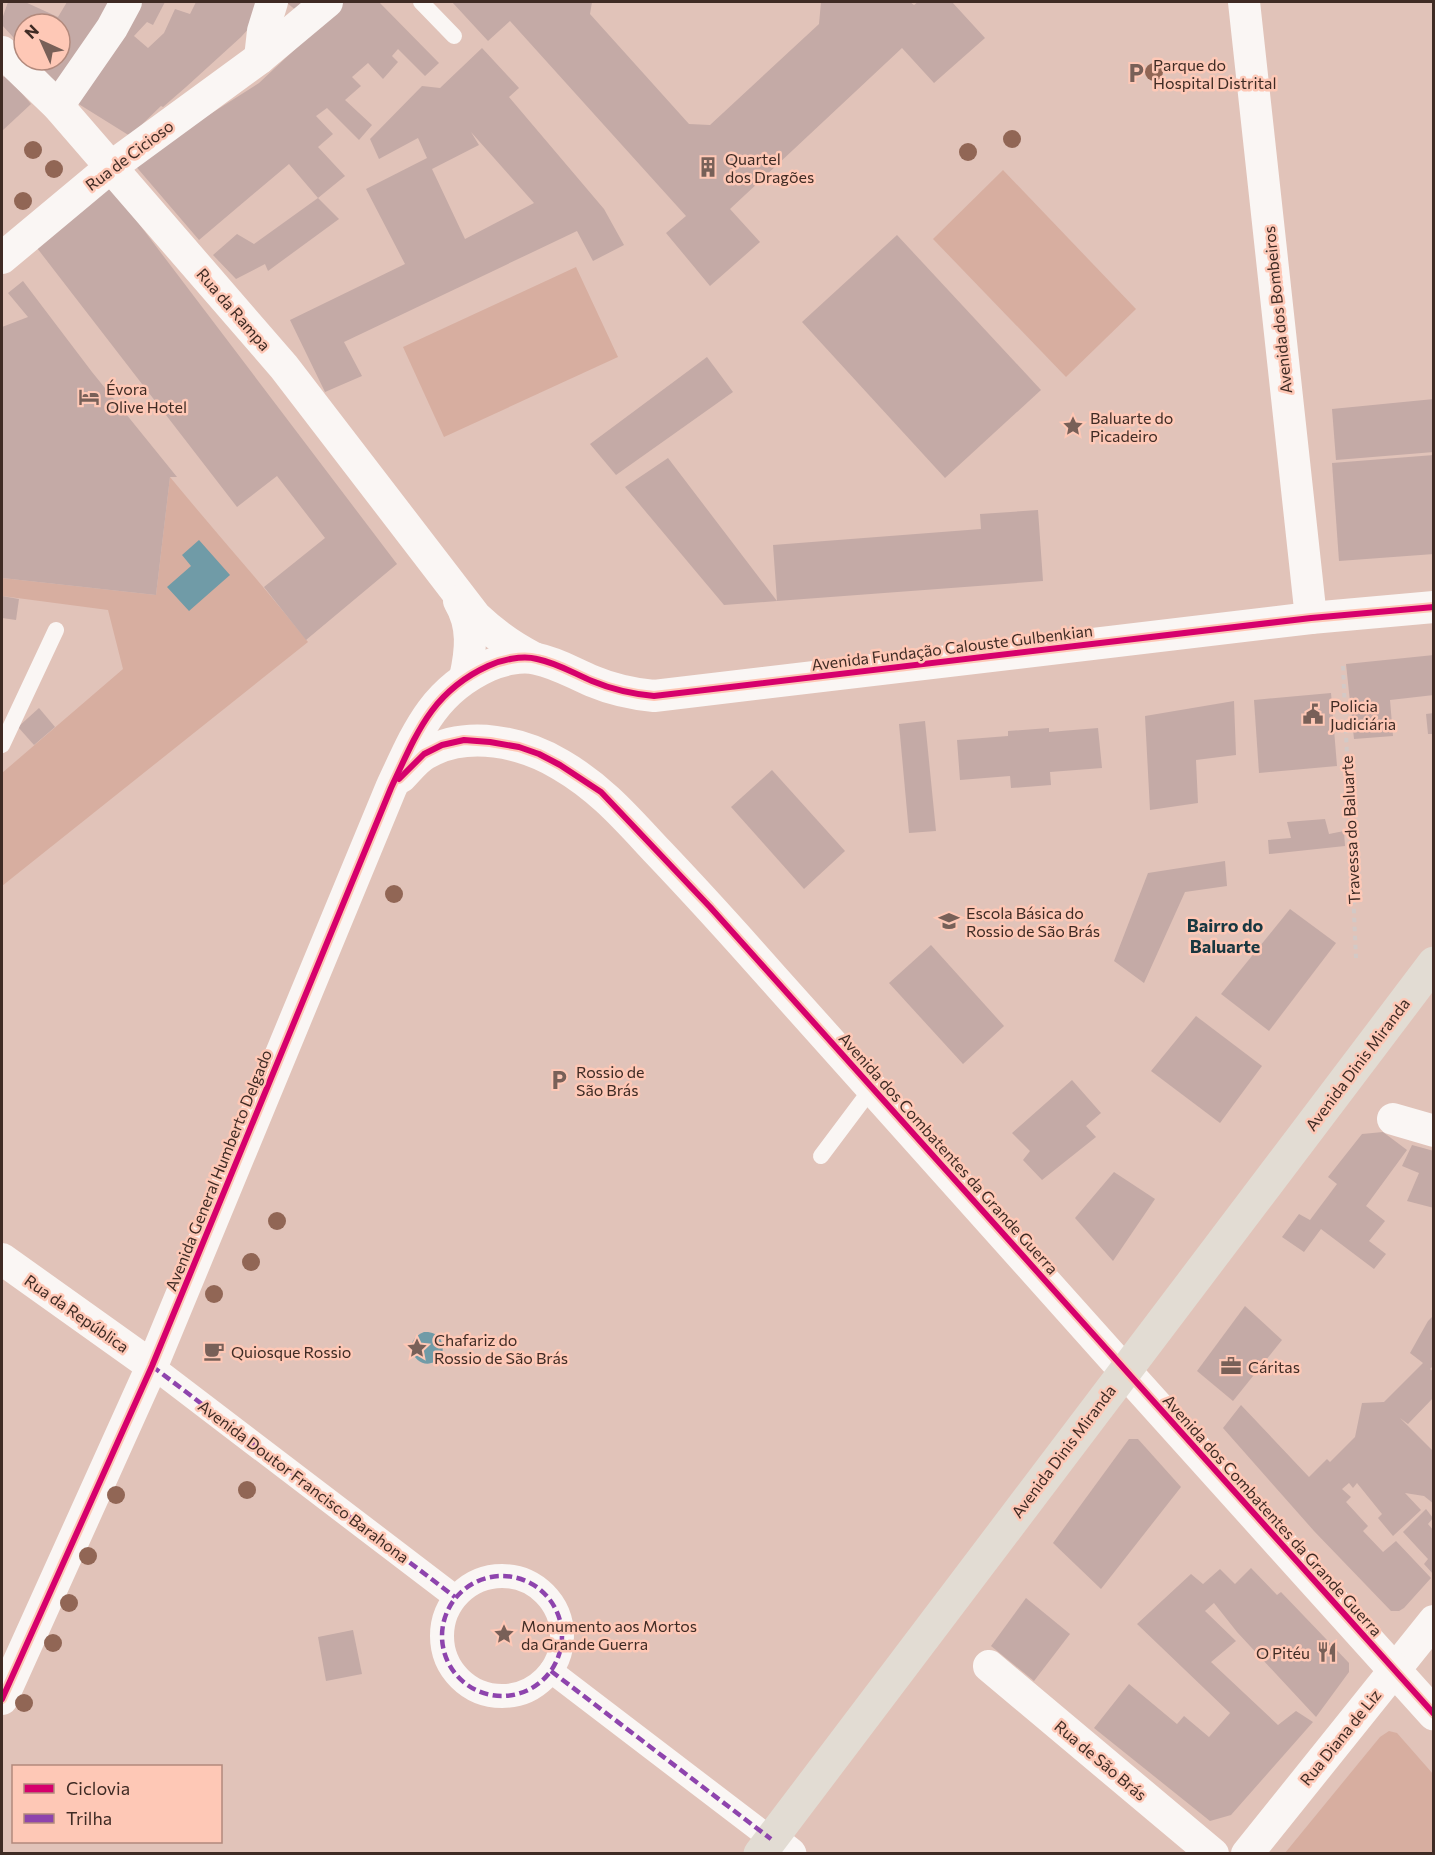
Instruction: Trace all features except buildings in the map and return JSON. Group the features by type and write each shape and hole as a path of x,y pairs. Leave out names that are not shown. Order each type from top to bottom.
{"main road":[{"name":"Avenida Dinis Miranda","path":"773,1849 1124,1370 1434,963"}],"street":[{"path":"58,106 112,28 126,2"},
{"path":"260,58 263,31 272,2"},
{"name":"Rua de Cicioso","path":"2,258 111,167 260,58 327,2"},
{"name":"Avenida dos Bombeiros","path":"1244,2 1311,618"},
{"name":"Rua da Rampa","path":"2,52 58,106 284,367 476,617 497,636 534,658"},
{"name":"Rua da Rampa","path":"447,582 462,606 469,624 473,674"},
{"name":"Avenida Fundação Calouste Gulbenkian","path":"473,674 507,660 534,658 558,665 594,682 634,694 654,696 1311,618 1434,607"},
{"name":"Avenida General Humberto Delgado","path":"2,1699 152,1366 391,788 428,716 441,698 473,674"},
{"name":"Avenida dos Combatentes da Grande Guerra","path":"391,788 424,754 442,745 464,740 519,747 561,765 601,792 710,907 1434,1714"},
{"path":"1393,1119 1434,1131"},
{"name":"Rua da República","path":"2,1259 152,1366"},
{"name":"Avenida Doutor Francisco Barahona","path":"152,1366 455,1597"},
{"path":"506,1575 524,1579 540,1588 552,1602 560,1619 561,1646 559,1656 551,1671 533,1688 515,1695 497,1696 479,1692 462,1683 450,1669 443,1651 441,1633 445,1615 455,1597 471,1583 488,1577 506,1575"},
{"name":"Rua Diana de Liz","path":"1247,1854 1434,1621"},
{"name":"Rua de São Brás","path":"989,1666 1213,1854"},
{"path":"551,1671 773,1849"}],"lane":[{"path":"421,2 454,36"},
{"path":"2,745 56,630"},
{"path":"821,1155 872,1088"}],"shaded area":[{"path":"1003,170 1136,309 1066,377 933,239"},
{"path":"576,267 618,357 444,437 403,347"},
{"path":"170,477 308,642 2,886 2,773 123,669 108,610 2,596 2,578 156,595"},
{"path":"1389,1731 1397,1733 1433,1774 1433,1853 1285,1853 1380,1737"}],"water":[{"path":"199,540 230,575 189,611 167,587 191,566 182,555"},
{"name":"Chafariz do Rossio de São Brás","path":"424,1332 437,1335 442,1345 442,1354 428,1364 415,1358 412,1351 415,1337"}],"marked path":[{"path":"152,1366 455,1597"},
{"path":"502,1576 525,1580 545,1593 558,1613 562,1636 558,1659 545,1679 525,1692 502,1696 479,1692 459,1679 446,1659 442,1636 446,1613 459,1593 479,1580 502,1576"},
{"path":"551,1671 771,1839"}],"cycle path":[{"path":"2,1699 152,1366 391,788 418,733 439,702 452,689 488,666 518,658 544,661 607,686 654,696 1311,618 1434,607"},
{"path":"399,779 424,754 442,745 464,740 519,747 539,754 601,792 710,907 1434,1714"}],"place":[{"name":"Parque do Hospital Distrital","path":"1136,73"},
{"name":"Quartel dos Dragões","path":"708,167"},
{"name":"Évora Olive Hotel","path":"89,397"},
{"name":"Baluarte do Picadeiro","path":"1073,426"},
{"name":"Policia Judiciária","path":"1313,714"},
{"name":"Escola Básica do Rossio de São Brás","path":"949,921"},
{"name":"Rossio de São Brás","path":"559,1080"},
{"name":"Chafariz do Rossio de São Brás","path":"417,1348"},
{"name":"Quiosque Rossio","path":"214,1351"},
{"name":"Cáritas","path":"1231,1366"},
{"name":"Monumento aos Mortos da Grande Guerra","path":"504,1634"},
{"name":"O Pitéu","path":"1327,1652"}],"district":[{"name":"Bairro do Baluarte","path":"1225,935"}]}
